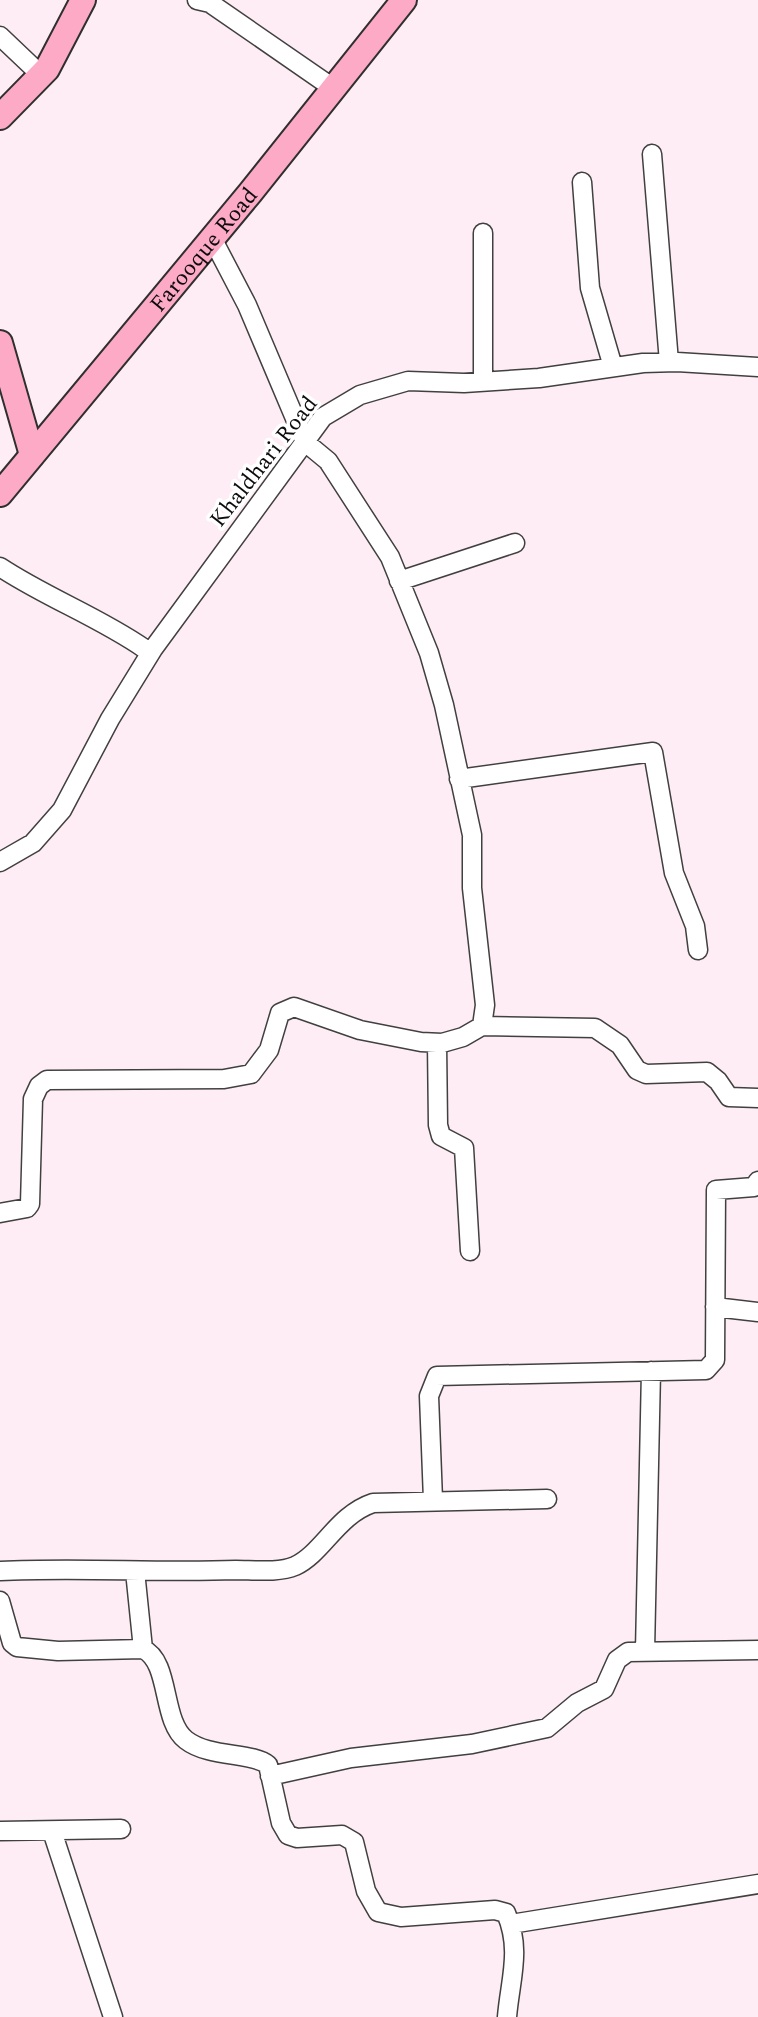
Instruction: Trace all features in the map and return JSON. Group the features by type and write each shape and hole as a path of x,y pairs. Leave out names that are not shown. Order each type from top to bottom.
{"main road":[{"path":"0,117 41,75 83,0"},
{"name":"Farooque Road","path":"0,494 404,0"},
{"path":"0,343 32,454"}],"street":[{"path":"197,0 211,3 333,88"},
{"path":"0,36 41,75"},
{"path":"652,154 669,362"},
{"path":"582,182 590,288 613,367"},
{"path":"483,233 483,381"},
{"path":"212,238 247,305 305,442 328,461 390,557 436,675 472,835 471,888 485,1005 482,1026"},
{"name":"Khaldhari Road","path":"0,862 33,842 62,810 110,719 153,649 323,417 360,395 408,381 539,378 669,362 758,368"},
{"path":"399,581 515,543"},
{"path":"0,567 24,583 102,621 145,649 153,649"},
{"path":"459,779 653,752 674,873 695,926 698,950"},
{"path":"0,1213 27,1208 30,1204 33,1099 39,1086 47,1080 224,1079 251,1074 269,1050 280,1013 287,1008 302,1008 369,1033 438,1043 463,1037 482,1026 595,1028 620,1045 637,1070 646,1074 707,1072 718,1081 729,1097 758,1098"},
{"path":"438,1043 438,1125 441,1136 464,1148 470,1251"},
{"path":"433,1500 429,1396 437,1376 706,1370 715,1360 716,1190 754,1187 758,1181"},
{"path":"715,1307 758,1312"},
{"path":"645,1651 651,1371"},
{"path":"0,1571 61,1568 135,1571 286,1568 303,1560 356,1510 373,1503 547,1499"},
{"path":"135,1571 143,1648"},
{"path":"0,1601 12,1643 17,1647 58,1651 143,1648 150,1652 157,1665 175,1725 184,1739 224,1756 263,1760 268,1765 281,1823 289,1835 297,1838 342,1835 354,1842 366,1891 378,1912 401,1917 495,1910 506,1913 517,1954 509,1987 508,2017"},
{"path":"270,1776 351,1759 472,1744 547,1728 577,1703 604,1689 622,1654 645,1651 758,1650"},
{"path":"0,1832 121,1829"},
{"path":"52,1830 113,2017"},
{"path":"511,1924 758,1885"}]}
